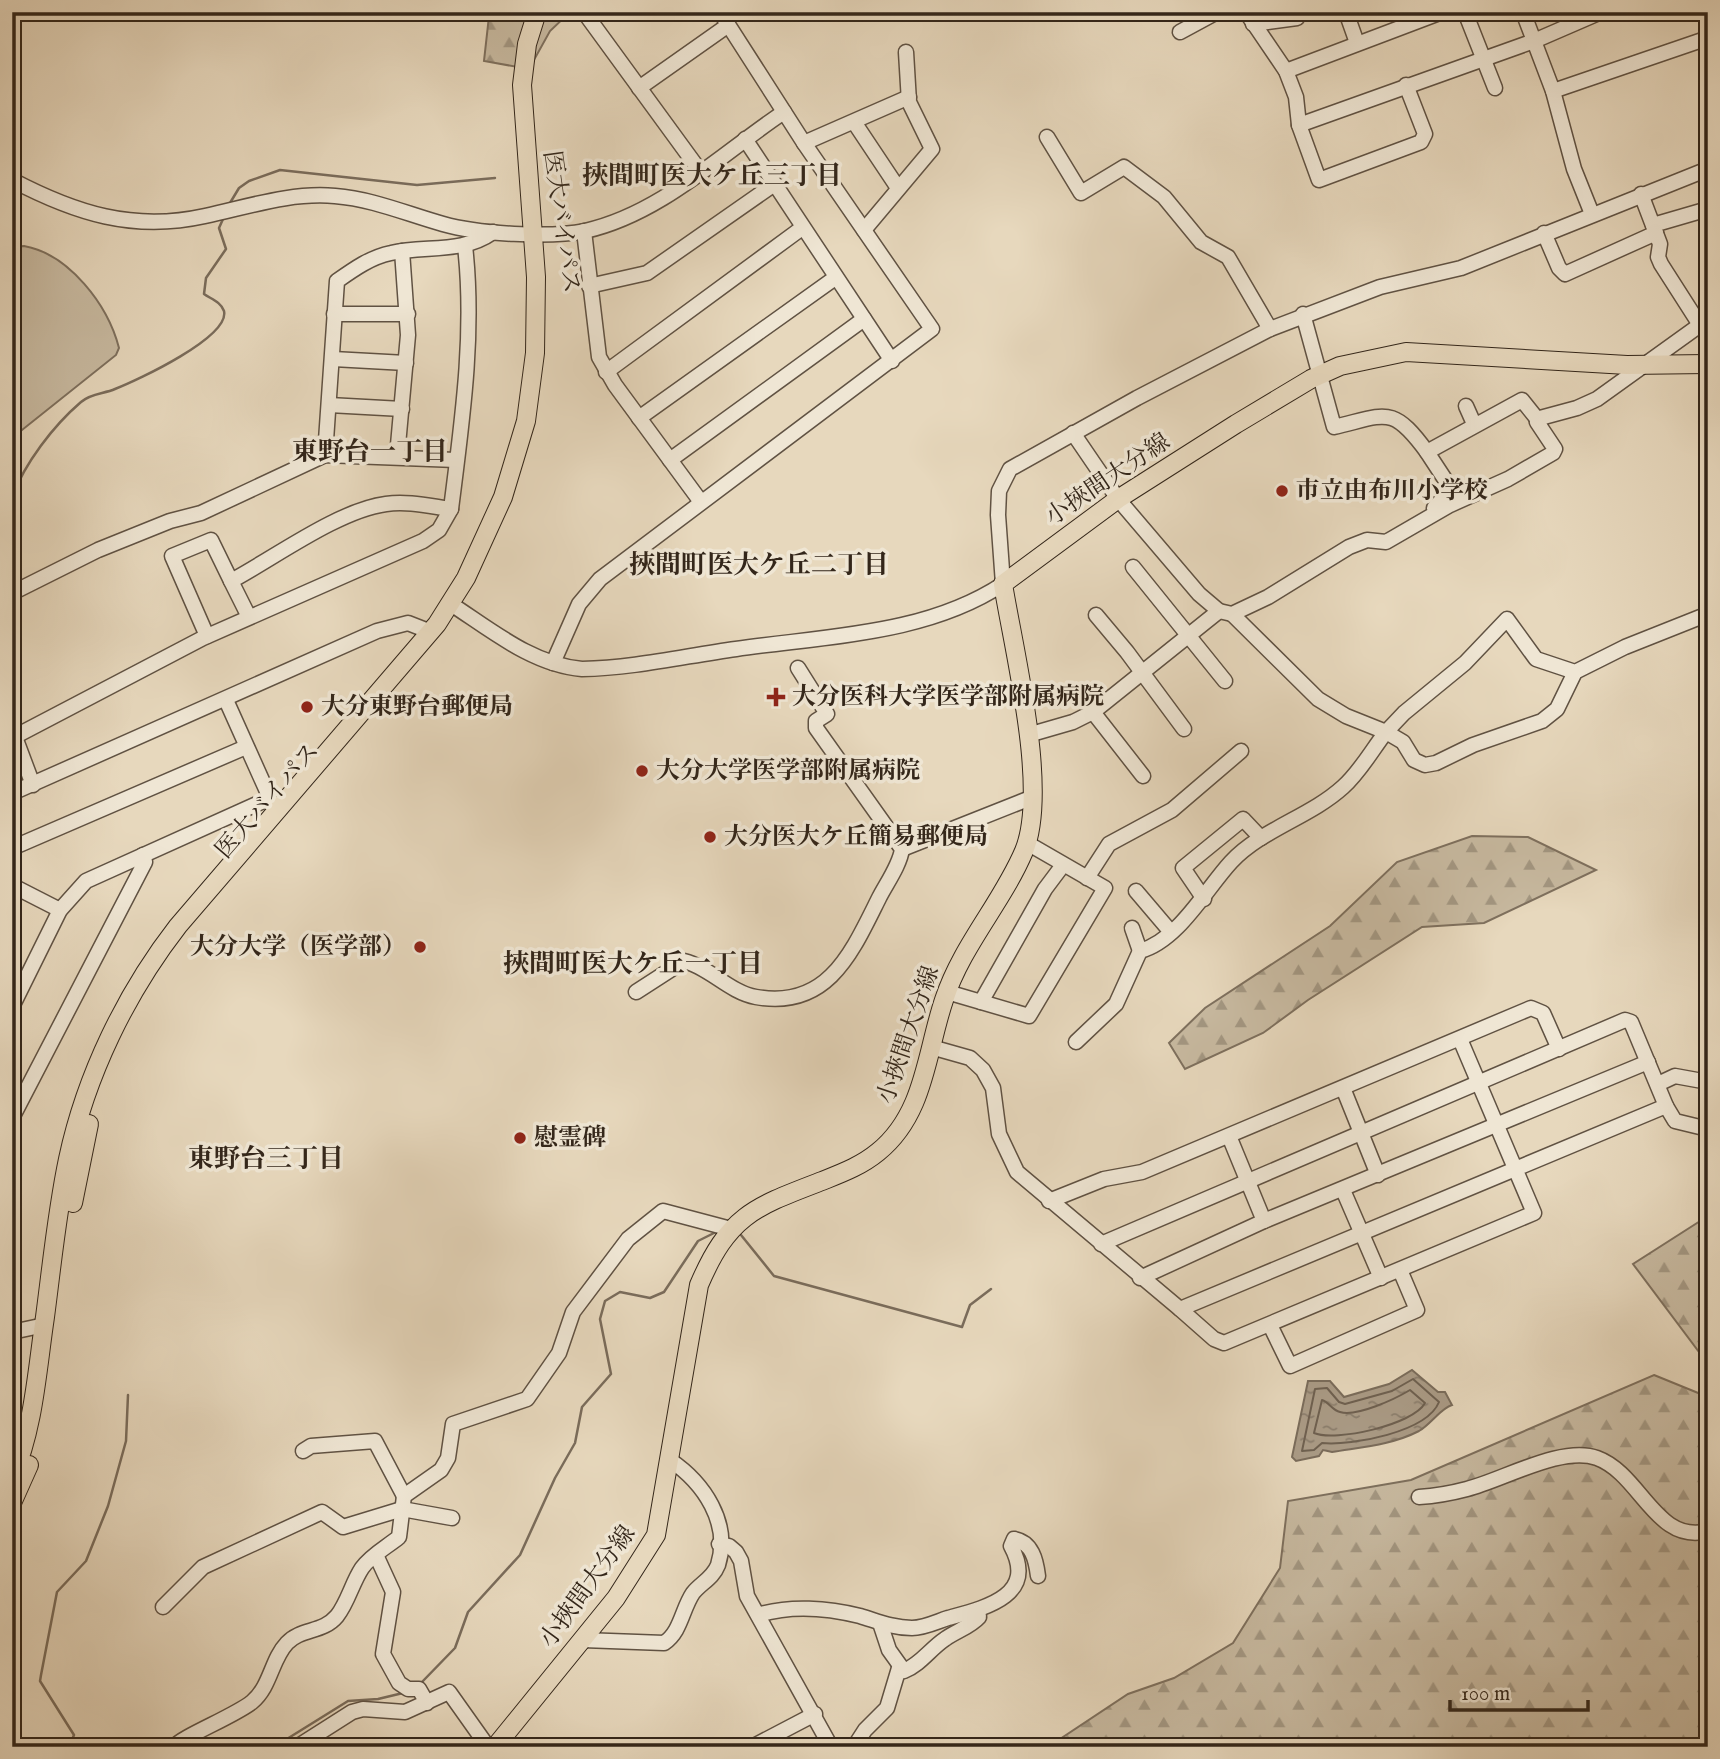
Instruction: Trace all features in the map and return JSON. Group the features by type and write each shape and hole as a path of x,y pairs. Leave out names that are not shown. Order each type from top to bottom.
{"main road":[{"name":"医大バイパス","path":"12,1503 32,1457 41,1421 84,1145 100,1091 125,1032 153,982 183,939 413,673 508,515 524,470 538,418 548,308 525,141 523,62 537,12"},
{"name":"小挾間大分線","path":"495,1747 624,1587 656,1535 699,1285 714,1251 749,1212 863,1163 890,1142 915,1103 947,992 963,956 1027,843 1034,797 1028,735 1003,584 1118,499 1321,374 1362,360 1406,352 1641,365 1708,364"},
{"name":"医大バイパス","path":"12,1478 30,1415 68,1158 88,1091 119,1019 142,977 178,926 455,607"}],"street":[{"path":"583,12 700,171"},
{"path":"553,663 579,604 594,585 932,329 804,143 720,12"},
{"path":"1180,32 1217,12"},
{"path":"1346,12 1357,43"},
{"path":"1286,71 1357,43 1407,18 1442,12"},
{"path":"1465,12 1495,88"},
{"path":"1523,12 1553,91 1574,169 1592,214"},
{"path":"1556,12 1561,28"},
{"path":"1299,125 1534,41 1601,12"},
{"path":"1249,18 1286,71 1296,97 1299,125 1319,180 1421,142 1425,134 1406,85"},
{"path":"1249,18 1297,18"},
{"path":"639,88 727,26"},
{"path":"1553,91 1708,38"},
{"path":"864,230 932,149 909,97 906,52"},
{"path":"804,143 909,97"},
{"path":"12,180 70,208 127,222 170,222 277,199 325,195 365,200 455,227 493,232 584,231 615,222 655,204 785,112"},
{"path":"854,122 898,188"},
{"path":"1046,138 1081,193 1124,167 1164,197 1201,242 1228,257 1270,329"},
{"path":"744,139 892,361"},
{"path":"455,607 517,646 553,663 570,668 598,669 907,623 955,611 1003,584 998,515 999,491 1005,475 1073,433 1303,314 1380,287 1461,268 1708,169"},
{"path":"589,286 647,273 773,185"},
{"path":"1538,420 1597,399 1622,383 1641,365 1704,325 1661,264 1655,229 1641,194"},
{"path":"1544,233 1559,268 1565,274 1655,229 1708,209"},
{"path":"606,372 802,228"},
{"path":"584,231 599,356 606,372 701,502"},
{"path":"325,456 337,281 375,258 402,251 464,246 493,232"},
{"path":"33,785 14,738 207,636 424,541 439,530 451,509 456,460 469,307 464,246"},
{"path":"397,456 408,314 402,251"},
{"path":"639,418 835,278"},
{"path":"334,314 408,314"},
{"path":"1303,314 1334,427 1386,415 1396,418 1407,425 1448,484 1448,494 1424,519"},
{"path":"670,460 864,319"},
{"path":"333,359 406,363"},
{"path":"1028,735 1073,722 1093,712 1188,637 1226,612 1268,597 1349,547 1367,540 1386,542 1424,519 1508,479 1553,453 1555,449 1522,400 1427,452"},
{"path":"328,405 401,409"},
{"path":"1466,406 1475,424"},
{"path":"1073,433 1118,499 1199,594 1226,612 1318,699 1346,716 1403,742 1414,760 1425,765 1542,721 1557,709 1575,672 1625,647 1708,614"},
{"path":"12,593 98,550 170,521 201,513 325,456 397,456 456,460"},
{"path":"231,581 366,509 399,503 451,509"},
{"path":"207,636 172,556 211,540 249,617"},
{"path":"1132,567 1225,681"},
{"path":"1096,615 1184,729"},
{"path":"1076,1042 1116,1004 1140,951 1159,943 1183,922 1232,861 1261,838 1343,788 1404,713 1465,663 1493,630 1507,619 1536,659 1575,672"},
{"path":"12,793 397,624 414,623 431,632"},
{"path":"798,668 827,714 816,721 816,728 902,849"},
{"path":"12,1007 60,910 86,881 270,798 226,700"},
{"path":"1093,712 1143,776"},
{"path":"12,848 246,747"},
{"path":"1087,878 1109,844 1172,810 1241,751"},
{"path":"636,992 684,961 753,997 781,999 823,985 842,966 855,945 902,849 1034,797"},
{"path":"1204,899 1184,868 1243,819 1261,838"},
{"path":"947,992 1029,1016 1105,888 1027,843"},
{"path":"12,1118 145,862 143,855"},
{"path":"981,1002 1045,889 1063,865"},
{"path":"12,893 15,887 60,910"},
{"path":"1136,891 1170,931"},
{"path":"1132,928 1140,951"},
{"path":"1049,1201 1104,1179 1142,1172 1531,1008 1543,1013 1559,1049"},
{"path":"1101,1244 1625,1020 1631,1021 1666,1106 1675,1121 1708,1129"},
{"path":"931,1047 970,1058 983,1070 993,1088 999,1134 1006,1154 1017,1172 1140,1278 1214,1339 1224,1343 1534,1213 1460,1039"},
{"path":"1140,1278 1264,1221 1648,1062"},
{"path":"1658,1084 1675,1076 1708,1082"},
{"path":"1343,1088 1378,1175"},
{"path":"1180,1310 1666,1106"},
{"path":"1229,1136 1264,1221"},
{"path":"1343,1190 1381,1278"},
{"path":"163,1606 203,1567 312,1515 326,1513 343,1527 403,1502 442,1470 448,1458 453,1424 527,1399 559,1353 573,1312 628,1239 655,1214 670,1212 688,1220 731,1229"},
{"path":"1270,1325 1290,1366 1418,1310 1400,1270"},
{"path":"12,1332 40,1326"},
{"path":"174,1747 226,1720 254,1701 265,1687 276,1659 288,1641 301,1633 322,1629 337,1616 362,1567 399,1537 403,1502 376,1441 311,1446 303,1451"},
{"path":"1419,1497 1469,1489 1558,1459 1594,1457 1613,1465 1629,1479 1663,1521 1677,1531 1708,1531"},
{"path":"583,1640 656,1644 671,1639 694,1593 715,1571 719,1545 718,1515 700,1489 670,1460"},
{"path":"403,1502 452,1518"},
{"path":"758,1615 826,1609 880,1623 913,1628 978,1611 997,1602 1018,1580 1020,1570 1011,1546 1014,1539 1029,1547 1037,1560 1038,1576"},
{"path":"719,1545 729,1546 736,1552 741,1562 747,1596 831,1747"},
{"path":"376,1555 393,1592 383,1654 399,1682 408,1689 419,1689 427,1703"},
{"path":"880,1623 888,1650 899,1668 904,1671 920,1662 943,1640 973,1623 979,1617 978,1611"},
{"path":"854,1747 887,1708 899,1668"},
{"path":"297,1747 352,1712 363,1709 405,1712 449,1692 488,1747"},
{"path":"752,1747 815,1714"}],"green space":[{"path":"459,12 570,12 550,31 529,69 484,61 489,16 458,16"},
{"path":"24,246 41,251 71,270 106,315 119,348 116,355 12,438 12,247"},
{"path":"1472,836 1528,837 1596,870 1484,923 1422,927 1308,1000 1263,1033 1185,1069 1169,1043 1205,1008 1330,926 1397,862"},
{"path":"1708,1216 1708,1364 1633,1264"},
{"path":"1654,1375 1708,1397 1708,1676 1703,1699 1708,1697 1708,1747 1048,1747 1128,1694 1174,1678 1233,1643 1280,1568 1288,1501 1411,1480"}],"water":[{"path":"1412,1370 1438,1392 1445,1392 1452,1405 1419,1431 1365,1447 1332,1452 1323,1450 1319,1456 1296,1461 1292,1457 1308,1381 1330,1381 1344,1397 1389,1384"}],"waterway":[{"path":"230,203 239,188 249,181 280,170 417,185 495,178"},
{"path":"12,497 24,471 41,446 81,402 161,367 213,333 222,321 224,311 218,303 204,294 206,278 226,249 219,228 223,219"},
{"path":"421,1683 455,1648 468,1612 520,1555 555,1478 575,1443 582,1407 611,1374 600,1319 605,1301 620,1292 650,1298 664,1292 698,1241 716,1232"},
{"path":"741,1235 774,1276 962,1327 970,1305 991,1289"},
{"path":"69,1747 74,1735 40,1681 41,1675 57,1592 86,1561 108,1506 126,1441 128,1395"},
{"path":"274,1747 348,1701 378,1699 403,1693"}],"place":[{"name":"市立由布川小学校","path":"1282,491"},
{"name":"大分医科大学医学部附属病院","path":"776,697"},
{"name":"大分東野台郵便局","path":"307,707"},
{"name":"大分大学医学部附属病院","path":"642,771"},
{"name":"大分医大ケ丘簡易郵便局","path":"710,837"},
{"name":"大分大学（医学部）","path":"420,947"},
{"name":"慰霊碑","path":"520,1138"}],"district":[{"name":"挾間町医大ケ丘三丁目","path":"712,176"},
{"name":"東野台一丁目","path":"370,452"},
{"name":"挾間町医大ケ丘二丁目","path":"759,565"},
{"name":"挾間町医大ケ丘一丁目","path":"633,964"},
{"name":"東野台三丁目","path":"266,1159"}]}
